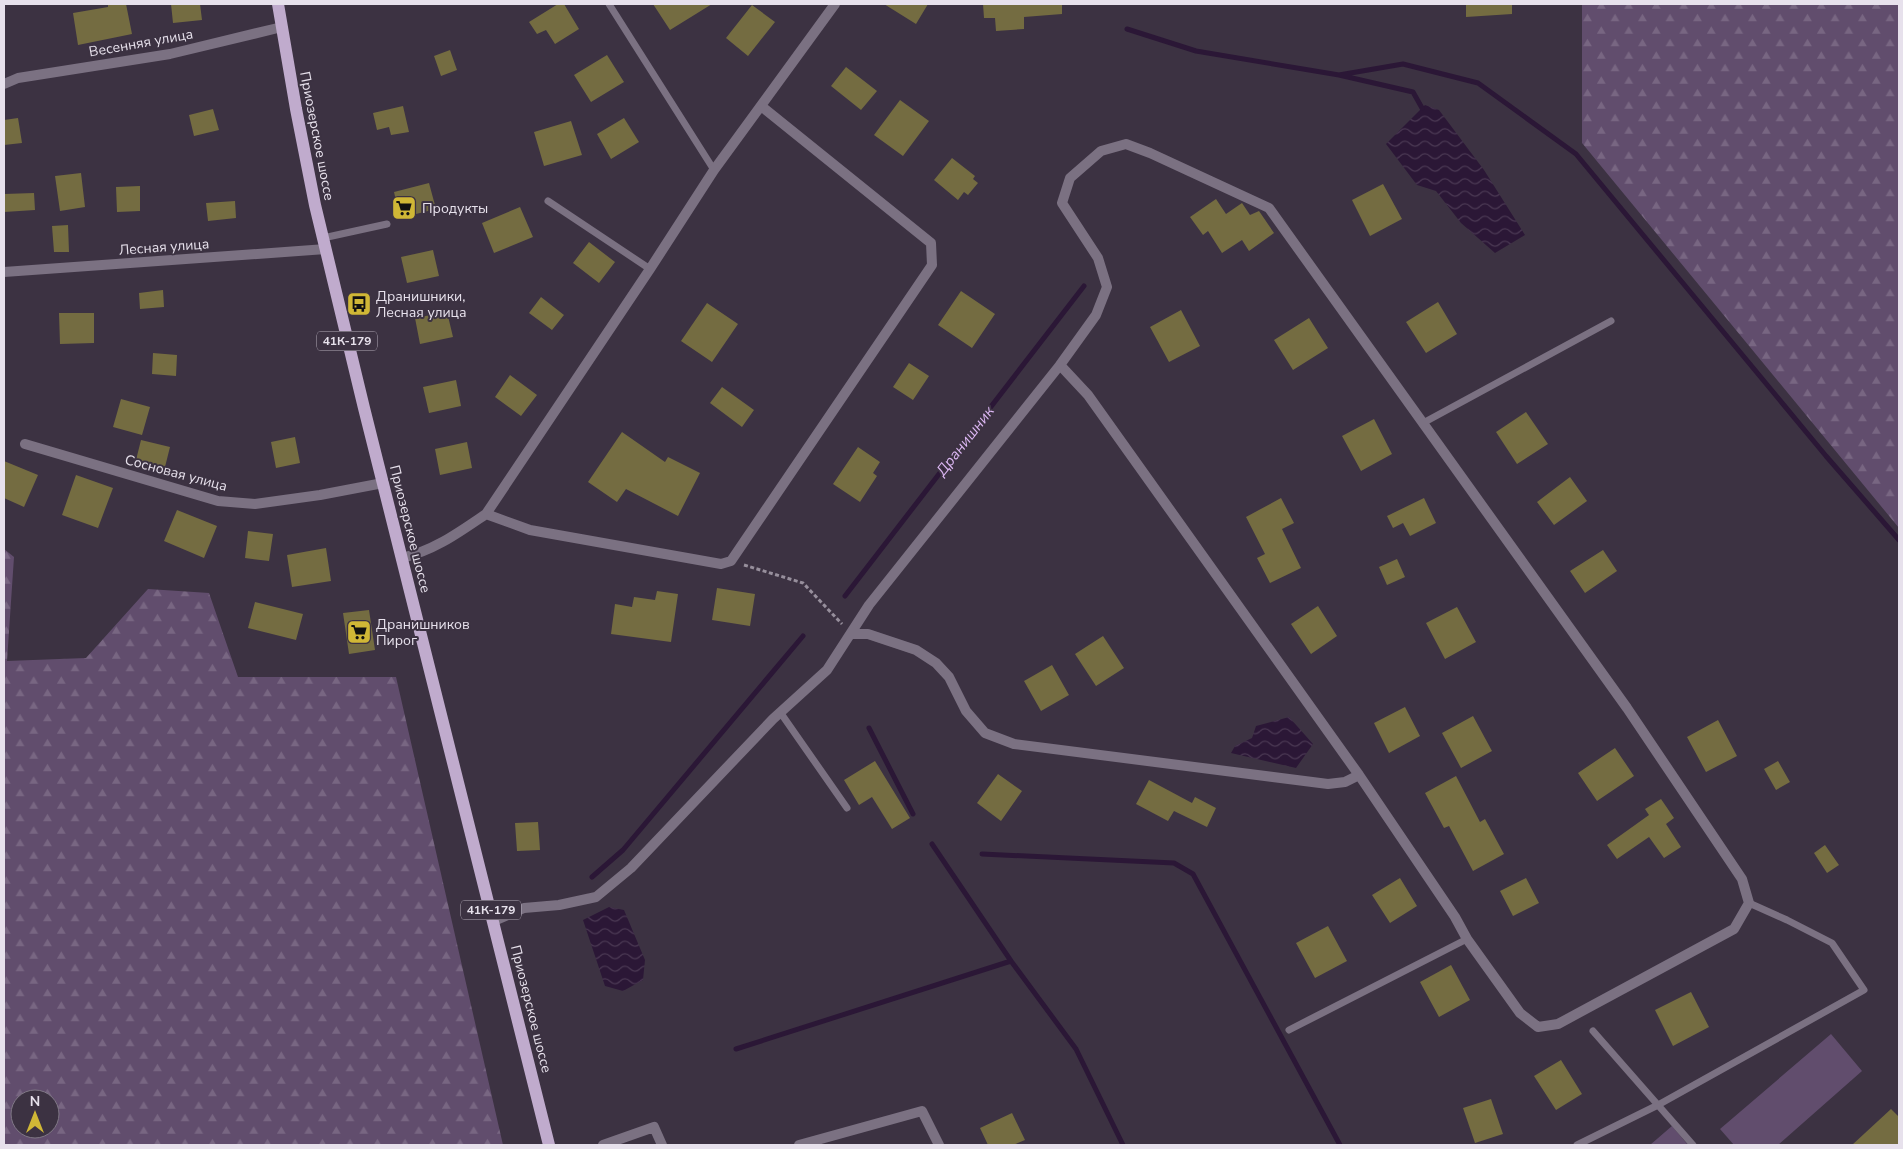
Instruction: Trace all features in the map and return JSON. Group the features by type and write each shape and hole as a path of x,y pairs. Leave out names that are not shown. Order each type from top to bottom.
{"main road":[{"name":"Приозерское шоссе","path":"278,4 304,154 324,243 550,1145"}],"street":[{"path":"402,558 423,553 486,514 714,170 835,4"},
{"name":"Весенняя улица","path":"4,84 18,78 170,54 282,27"},
{"path":"486,514 530,530 721,564 731,561 932,265 931,244 761,106"},
{"path":"494,921 524,908 559,905 596,898 631,868 780,712 828,670 869,605 1060,365 1096,315 1107,287 1098,258 1062,203 1070,178 1101,151 1126,144 1150,153 1269,208 1627,708 1742,880 1749,904 1734,929 1558,1024 1538,1027 1520,1013 1467,939 1455,917 1359,775 1088,395 1060,365"},
{"name":"Лесная улица","path":"4,272 324,243"},
{"name":"Сосновая улица","path":"25,444 218,501 255,504 320,495 383,483"},
{"path":"852,634 868,634 916,650 936,663 949,677 966,711 985,733 1014,744 1328,784 1345,782 1359,775"},
{"path":"799,1145 922,1111 939,1145"},
{"path":"603,1145 654,1127 662,1145"}],"lane":[{"path":"609,4 714,170"},
{"path":"548,201 650,269"},
{"path":"324,243 387,224"},
{"path":"1423,423 1611,321"},
{"path":"780,712 847,808"},
{"path":"1577,1145 1658,1105 1864,990 1832,944 1787,920 1749,904"},
{"path":"1289,1030 1467,939"},
{"path":"1593,1032 1693,1145"}],"path":[{"path":"731,561 803,583 852,634"}],"green space":[{"path":"1582,4 1899,4 1899,528 1582,143"},
{"path":"4,549 14,557 7,661 86,658 148,589 209,593 238,677 396,677 503,1145 4,1145"},
{"path":"1831,1034 1862,1071 1778,1145 1734,1145 1720,1129"},
{"path":"1672,1126 1688,1145 1650,1145"}],"water":[{"path":"1425,105 1439,110 1484,170 1525,235 1495,253 1461,223 1436,191 1417,185 1386,144"},
{"path":"1289,717 1313,744 1296,768 1231,753 1235,746 1252,738 1256,726"},
{"path":"609,907 624,910 645,960 643,980 623,991 605,986 583,920"}],"building":[{"path":"117,4 126,4 132,34 78,45 73,13"},
{"path":"171,4 200,4 202,20 173,23"},
{"path":"558,4 564,4 579,29 555,44 546,30 537,34 529,22"},
{"path":"653,4 712,4 670,30"},
{"path":"884,4 928,4 916,24"},
{"path":"983,4 1062,4 1062,14 1024,17 1024,29 996,31 995,18 984,18"},
{"path":"1466,4 1512,4 1512,14 1466,17"},
{"path":"752,5 775,22 748,56 726,38"},
{"path":"450,50 457,70 441,76 434,56"},
{"path":"607,55 624,82 591,102 574,75"},
{"path":"846,67 877,91 861,110 831,86"},
{"path":"900,100 929,121 903,156 874,135"},
{"path":"403,106 409,132 391,135 389,127 377,130 373,113"},
{"path":"213,109 219,130 194,136 189,115"},
{"path":"18,118 22,143 4,145 4,120"},
{"path":"624,118 639,142 611,159 597,134"},
{"path":"571,121 582,155 544,166 534,132"},
{"path":"952,158 975,176 973,179 978,183 968,195 964,192 958,200 934,180"},
{"path":"81,173 85,207 60,211 55,176"},
{"path":"429,183 436,209 400,218 394,192"},
{"path":"1383,184 1402,219 1370,236 1352,200"},
{"path":"140,186 140,211 117,212 116,187"},
{"path":"34,193 35,210 4,212 4,194"},
{"path":"1216,199 1226,214 1242,203 1250,215 1259,211 1274,233 1249,251 1242,240 1222,253 1208,231 1203,235 1190,217"},
{"path":"235,201 236,218 208,221 206,203"},
{"path":"520,207 533,237 494,253 482,223"},
{"path":"68,225 69,252 54,252 52,226"},
{"path":"589,242 615,262 599,283 573,263"},
{"path":"433,250 439,276 407,283 401,257"},
{"path":"163,290 164,307 140,309 139,293"},
{"path":"961,291 995,314 972,348 938,325"},
{"path":"541,297 564,315 552,330 529,313"},
{"path":"1438,302 1457,334 1426,353 1406,322"},
{"path":"707,303 738,324 712,362 681,341"},
{"path":"1181,310 1200,346 1169,362 1150,327"},
{"path":"447,312 453,337 420,344 415,318"},
{"path":"59,313 94,313 94,343 60,344"},
{"path":"1309,318 1328,348 1293,370 1274,340"},
{"path":"153,353 177,355 176,376 152,374"},
{"path":"909,363 929,376 913,400 893,387"},
{"path":"510,375 537,395 521,416 495,397"},
{"path":"456,380 461,406 429,413 423,387"},
{"path":"722,387 754,410 742,427 710,403"},
{"path":"121,399 150,407 142,435 113,427"},
{"path":"1526,412 1548,444 1517,464 1496,432"},
{"path":"1374,419 1392,454 1361,471 1342,436"},
{"path":"622,432 665,462 668,457 700,473 678,516 626,489 617,502 588,482"},
{"path":"295,437 300,463 276,468 271,442"},
{"path":"141,440 170,447 165,467 136,460"},
{"path":"467,442 472,468 440,475 435,449"},
{"path":"858,447 880,462 873,473 877,476 860,502 833,484"},
{"path":"4,461 38,475 24,507 4,498"},
{"path":"76,475 113,488 98,528 62,515"},
{"path":"1570,477 1587,501 1554,525 1537,502"},
{"path":"1281,498 1294,523 1282,529 1301,568 1270,583 1257,558 1265,554 1246,517"},
{"path":"1424,498 1436,523 1410,536 1403,523 1393,528 1387,516"},
{"path":"177,510 217,526 204,558 164,541"},
{"path":"248,531 273,534 269,561 245,558"},
{"path":"326,548 331,581 292,587 287,555"},
{"path":"1603,550 1617,571 1585,593 1570,571"},
{"path":"1397,559 1405,577 1387,585 1379,567"},
{"path":"717,588 755,594 750,626 712,620"},
{"path":"657,591 678,594 671,642 611,634 615,604 632,607 634,597 655,600"},
{"path":"255,602 303,614 296,640 248,628"},
{"path":"1318,606 1337,636 1311,654 1291,624"},
{"path":"1457,607 1476,642 1445,659 1426,623"},
{"name":"Дранишников Пирог","path":"369,610 375,650 349,654 343,613"},
{"path":"1103,636 1124,668 1096,686 1075,654"},
{"path":"1052,665 1069,695 1041,711 1024,681"},
{"path":"1405,707 1420,736 1389,753 1374,723"},
{"path":"1473,716 1492,751 1461,768 1442,733"},
{"path":"1718,720 1737,756 1706,772 1687,737"},
{"path":"1615,748 1634,776 1597,801 1578,773"},
{"path":"875,761 910,818 892,829 872,797 859,805 844,780"},
{"path":"1778,761 1790,782 1776,790 1764,769"},
{"path":"998,774 1022,791 1001,821 977,803"},
{"path":"1456,776 1480,822 1485,819 1504,854 1473,871 1449,826 1444,828 1425,793"},
{"path":"1149,780 1192,803 1195,797 1216,808 1207,827 1174,811 1168,821 1136,804"},
{"path":"1661,799 1674,818 1666,824 1681,847 1664,858 1649,837 1617,859 1607,845 1649,815 1645,809"},
{"path":"538,822 540,850 517,851 515,823"},
{"path":"1825,845 1839,865 1827,873 1814,853"},
{"path":"1400,878 1417,906 1390,923 1372,895"},
{"path":"1526,878 1539,903 1513,916 1500,891"},
{"path":"1328,926 1347,961 1315,978 1296,943"},
{"path":"1451,965 1470,1000 1439,1017 1420,982"},
{"path":"1691,992 1709,1027 1673,1046 1655,1010"},
{"path":"1561,1060 1582,1094 1556,1110 1534,1076"},
{"path":"1491,1099 1503,1134 1475,1143 1463,1108"},
{"path":"1891,1109 1899,1117 1899,1145 1852,1145"},
{"path":"1012,1113 1025,1140 1013,1145 988,1145 980,1128"}],"waterway":[{"path":"1127,29 1196,51 1339,75 1413,92 1422,108"},
{"path":"1339,75 1403,64 1478,83 1576,154 1826,456 1899,540"},
{"name":"Дранишник","path":"845,596 1084,286"},
{"path":"592,877 623,850 803,636"},
{"path":"869,728 913,814"},
{"path":"932,844 1011,961"},
{"path":"982,854 1174,863 1193,874 1340,1145"},
{"path":"736,1049 1011,961 1076,1049 1123,1145"}],"place":[{"name":"Продукты","path":"404,208"},
{"name":"Дранишники, Лесная улица","path":"359,304"},
{"name":"Дранишников Пирог","path":"359,632"}]}
